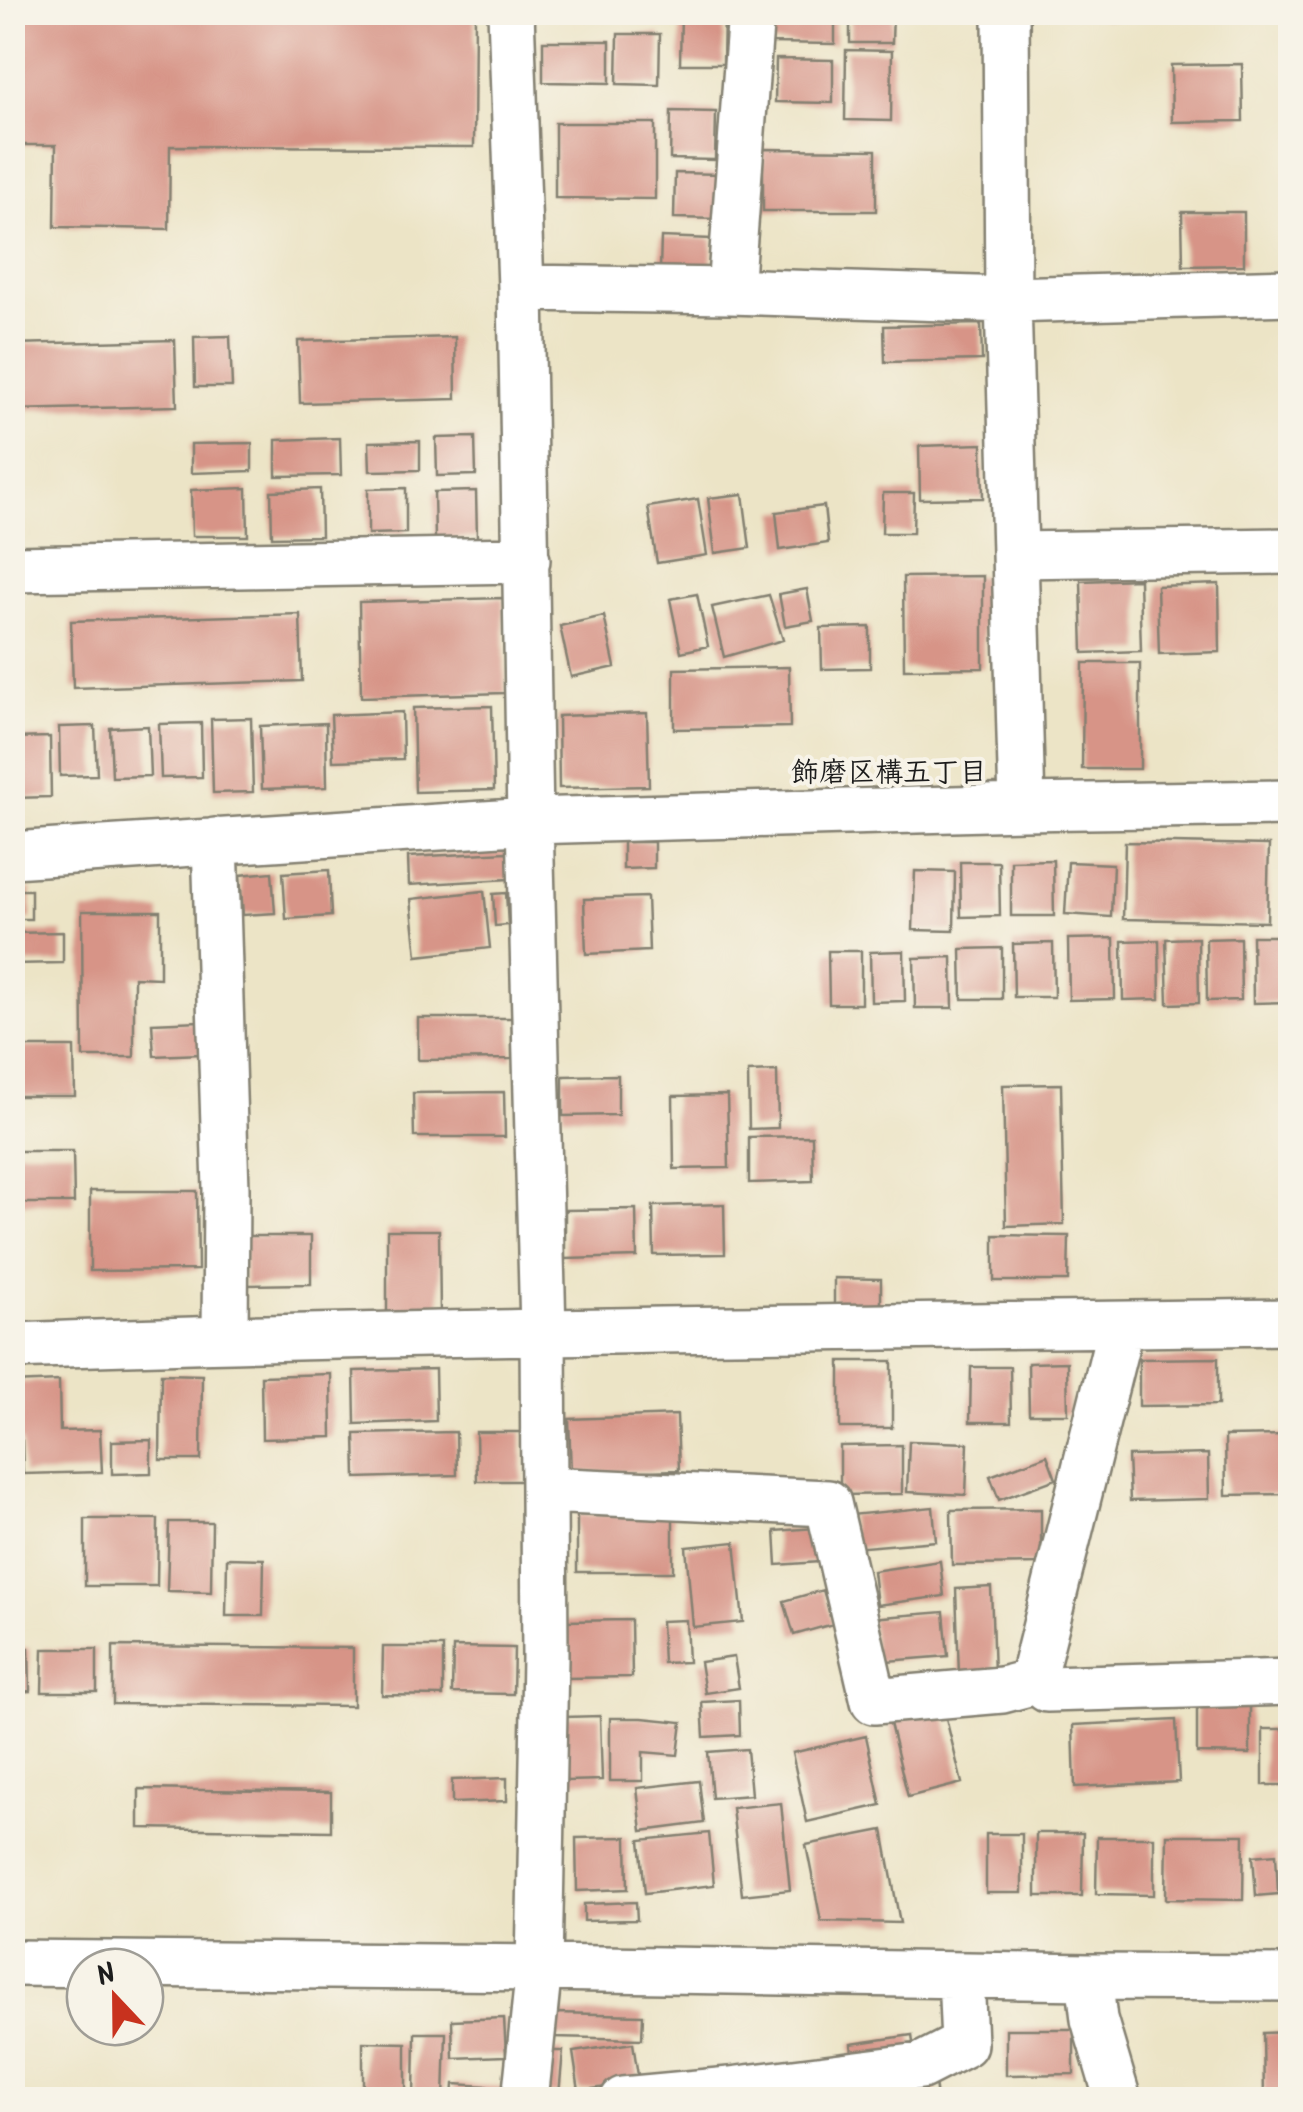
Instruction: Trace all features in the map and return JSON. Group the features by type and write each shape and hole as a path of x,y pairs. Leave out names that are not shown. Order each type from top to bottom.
{"street":[{"path":"511,12 521,288 543,1332 545,1658 539,1968 525,2100"},
{"path":"730,292 750,12"},
{"path":"1006,12 1008,300 1022,807"},
{"path":"521,288 1008,300 1290,292"},
{"path":"1016,555 1290,551"},
{"path":"12,569 527,560"},
{"path":"12,855 530,821 1290,802"},
{"path":"215,841 226,1189 224,1338"},
{"path":"12,1346 543,1332 1290,1322"},
{"path":"1121,1324 1034,1673 1047,1689 1290,1682"},
{"path":"544,1490 828,1503 874,1701 1002,1690 1040,1680"},
{"path":"12,1964 1290,1978"},
{"path":"623,2100 921,2066 964,2044 961,1975"},
{"path":"1089,1977 1094,2019 1118,2100"}],"building":[{"path":"12,12 475,12 474,147 170,146 169,229 55,227 56,145 12,145"},
{"path":"681,12 724,12 723,64 680,64"},
{"path":"771,12 835,12 835,44 770,43"},
{"path":"850,12 893,12 892,43 850,43"},
{"path":"1103,12 1133,12 1134,18 1103,19"},
{"path":"618,34 660,34 659,85 617,84"},
{"path":"543,41 610,41 610,83 543,82"},
{"path":"846,50 892,51 891,121 845,120"},
{"path":"776,59 833,60 833,103 775,102"},
{"path":"1242,64 1243,121 1172,122 1171,65"},
{"path":"671,111 716,112 715,160 670,159"},
{"path":"555,123 655,123 655,199 555,198"},
{"path":"763,149 876,150 876,211 763,211"},
{"path":"675,173 722,174 721,219 674,218"},
{"path":"1182,212 1244,212 1244,265 1183,266"},
{"path":"661,237 712,239 711,270 660,270"},
{"path":"981,324 982,360 885,362 884,326"},
{"path":"230,336 232,387 195,387 194,337"},
{"path":"455,337 456,399 300,403 298,341"},
{"path":"175,340 177,406 12,410 12,344"},
{"path":"475,437 476,475 437,476 436,438"},
{"path":"340,438 341,475 276,476 276,440"},
{"path":"420,441 420,470 370,471 369,442"},
{"path":"252,443 252,471 191,473 191,444"},
{"path":"982,444 983,498 920,499 919,446"},
{"path":"247,488 248,536 192,536 191,490"},
{"path":"406,488 406,533 368,534 368,489"},
{"path":"320,489 321,536 272,537 271,491"},
{"path":"476,491 477,538 435,539 434,492"},
{"path":"883,493 914,493 913,533 882,533"},
{"path":"743,494 750,548 715,553 708,498"},
{"path":"698,499 707,555 657,563 648,507"},
{"path":"824,506 828,543 780,550 776,512"},
{"path":"983,576 983,668 904,669 903,577"},
{"path":"1139,579 1141,651 1083,653 1081,581"},
{"path":"1219,584 1220,652 1159,654 1157,586"},
{"path":"807,589 813,621 785,626 779,594"},
{"path":"697,594 708,646 681,652 670,599"},
{"path":"769,595 783,640 724,657 712,607"},
{"path":"503,598 505,693 361,697 359,602"},
{"path":"300,614 302,681 73,688 71,621"},
{"path":"604,616 615,667 571,677 560,626"},
{"path":"870,627 870,668 822,669 821,628"},
{"path":"1083,663 1140,663 1140,769 1082,769"},
{"path":"789,667 790,727 674,729 674,669"},
{"path":"492,706 494,790 415,792 413,708"},
{"path":"402,712 403,759 333,761 331,715"},
{"path":"647,713 649,786 559,788 558,716"},
{"path":"251,718 253,792 213,793 211,719"},
{"path":"201,723 202,777 161,778 159,724"},
{"path":"326,723 327,787 262,789 260,726"},
{"path":"95,726 97,775 60,776 59,727"},
{"path":"148,726 150,776 112,777 110,728"},
{"path":"50,737 51,797 12,798 12,738"},
{"path":"623,842 654,842 654,868 623,869"},
{"path":"1125,842 1269,845 1267,922 1123,919"},
{"path":"507,852 509,879 409,885 408,857"},
{"path":"1053,860 1054,916 1011,916 1011,861"},
{"path":"960,862 999,862 1000,916 961,917"},
{"path":"1068,862 1113,864 1111,917 1065,914"},
{"path":"329,870 331,916 286,919 283,873"},
{"path":"915,871 955,872 954,931 913,930"},
{"path":"272,872 275,913 243,915 240,875"},
{"path":"12,890 31,890 31,919 12,919"},
{"path":"484,891 490,948 417,956 411,899"},
{"path":"506,893 508,925 495,926 493,894"},
{"path":"647,897 649,951 586,954 584,899"},
{"path":"82,911 160,911 160,978 134,977 134,1057 83,1057"},
{"path":"63,932 63,963 12,964 12,933"},
{"path":"1252,936 1290,936 1290,1002 1253,1003"},
{"path":"1114,938 1115,999 1069,1000 1068,939"},
{"path":"1198,938 1199,1003 1168,1004 1166,939"},
{"path":"1240,938 1241,1000 1207,1001 1206,939"},
{"path":"1159,940 1160,999 1123,1000 1122,941"},
{"path":"1053,943 1054,997 1014,997 1013,944"},
{"path":"1002,948 1002,999 962,999 961,949"},
{"path":"828,951 861,951 861,1004 829,1004"},
{"path":"904,951 905,1001 871,1002 870,952"},
{"path":"952,957 953,1008 915,1008 914,958"},
{"path":"418,1018 512,1018 512,1059 418,1060"},
{"path":"200,1021 201,1054 154,1056 152,1023"},
{"path":"12,1047 74,1047 75,1096 12,1096"},
{"path":"777,1071 778,1128 749,1129 748,1072"},
{"path":"618,1075 618,1115 563,1116 563,1076"},
{"path":"1061,1084 1064,1224 1006,1226 1003,1085"},
{"path":"504,1092 505,1137 414,1137 413,1093"},
{"path":"727,1095 729,1168 674,1169 673,1096"},
{"path":"812,1136 813,1181 749,1183 749,1137"},
{"path":"12,1151 73,1151 74,1203 12,1203"},
{"path":"90,1191 197,1191 198,1270 90,1271"},
{"path":"724,1204 725,1254 654,1255 653,1206"},
{"path":"636,1209 637,1257 565,1259 565,1210"},
{"path":"387,1230 439,1230 440,1314 387,1314"},
{"path":"994,1235 1069,1236 1068,1281 994,1281"},
{"path":"244,1236 311,1236 311,1284 245,1285"},
{"path":"834,1278 881,1279 881,1309 834,1308"},
{"path":"1218,1358 1218,1405 1139,1406 1139,1359"},
{"path":"840,1361 892,1361 892,1428 840,1428"},
{"path":"1067,1362 1068,1414 1029,1414 1028,1363"},
{"path":"971,1367 1010,1367 1011,1422 970,1422"},
{"path":"435,1369 436,1421 355,1424 354,1371"},
{"path":"161,1374 202,1375 201,1460 160,1460"},
{"path":"331,1374 332,1437 262,1439 261,1376"},
{"path":"59,1381 60,1431 100,1430 102,1472 23,1474 22,1441 12,1442 12,1383"},
{"path":"677,1415 679,1470 571,1473 569,1419"},
{"path":"456,1432 457,1475 356,1478 355,1434"},
{"path":"476,1432 522,1432 522,1481 477,1481"},
{"path":"1290,1435 1290,1494 1226,1495 1225,1436"},
{"path":"151,1440 151,1473 112,1474 112,1441"},
{"path":"909,1441 968,1443 966,1495 907,1492"},
{"path":"902,1445 902,1494 840,1495 840,1446"},
{"path":"1208,1454 1209,1499 1130,1501 1128,1456"},
{"path":"1047,1455 1056,1479 999,1500 990,1476"},
{"path":"933,1507 936,1541 853,1548 850,1515"},
{"path":"1041,1509 1041,1564 952,1565 951,1510"},
{"path":"577,1515 673,1515 673,1572 577,1572"},
{"path":"85,1519 158,1519 157,1586 85,1586"},
{"path":"169,1522 212,1522 211,1592 167,1591"},
{"path":"816,1528 819,1562 777,1565 775,1531"},
{"path":"735,1542 743,1622 693,1627 686,1547"},
{"path":"227,1558 264,1559 263,1616 226,1616"},
{"path":"940,1561 944,1596 877,1605 873,1571"},
{"path":"991,1587 994,1674 959,1675 956,1589"},
{"path":"823,1590 833,1624 794,1635 784,1601"},
{"path":"944,1612 948,1656 875,1662 871,1618"},
{"path":"631,1620 632,1677 564,1678 563,1621"},
{"path":"686,1620 688,1662 663,1663 661,1621"},
{"path":"113,1646 353,1648 353,1706 113,1704"},
{"path":"383,1647 443,1647 443,1696 382,1695"},
{"path":"453,1647 514,1648 513,1694 452,1693"},
{"path":"29,1648 30,1691 12,1692 12,1649"},
{"path":"43,1649 97,1649 97,1692 42,1692"},
{"path":"734,1657 739,1688 705,1693 700,1662"},
{"path":"739,1700 740,1735 704,1737 702,1702"},
{"path":"1197,1706 1250,1706 1250,1754 1197,1753"},
{"path":"944,1710 962,1783 908,1797 890,1723"},
{"path":"600,1716 602,1780 566,1781 564,1717"},
{"path":"610,1718 682,1722 678,1755 643,1752 643,1781 610,1781"},
{"path":"1176,1720 1179,1782 1075,1787 1073,1725"},
{"path":"1263,1729 1290,1729 1290,1785 1263,1785"},
{"path":"866,1736 881,1805 807,1822 792,1753"},
{"path":"747,1749 751,1795 712,1798 708,1752"},
{"path":"507,1778 507,1801 452,1803 452,1780"},
{"path":"699,1781 704,1823 642,1831 637,1788"},
{"path":"139,1789 331,1792 331,1831 139,1828"},
{"path":"781,1803 790,1890 742,1895 732,1808"},
{"path":"883,1830 900,1923 821,1921 806,1845"},
{"path":"709,1833 714,1885 645,1893 640,1840"},
{"path":"1036,1833 1083,1833 1082,1896 1036,1896"},
{"path":"986,1834 1022,1834 1022,1893 986,1893"},
{"path":"1167,1835 1244,1835 1243,1900 1166,1899"},
{"path":"627,1837 628,1889 577,1891 576,1838"},
{"path":"1097,1837 1154,1837 1154,1895 1096,1894"},
{"path":"1276,1854 1278,1894 1256,1896 1253,1856"},
{"path":"636,1902 637,1920 584,1921 584,1904"},
{"path":"554,2013 643,2015 642,2039 553,2037"},
{"path":"504,2018 506,2056 453,2058 452,2020"},
{"path":"1006,2029 1074,2029 1074,2074 1006,2075"},
{"path":"1290,2032 1290,2100 1264,2100 1263,2033"},
{"path":"415,2033 446,2033 444,2100 414,2100"},
{"path":"912,2035 915,2058 854,2067 851,2044"},
{"path":"363,2042 406,2043 406,2090 363,2090"},
{"path":"633,2043 639,2082 579,2091 573,2052"},
{"path":"547,2051 563,2051 559,2095 543,2094"},
{"path":"935,2081 937,2100 872,2100 871,2088"},
{"path":"454,2084 502,2087 501,2100 453,2100"}],"district":[{"name":"飾磨区構五丁目","path":"889,771"}]}
